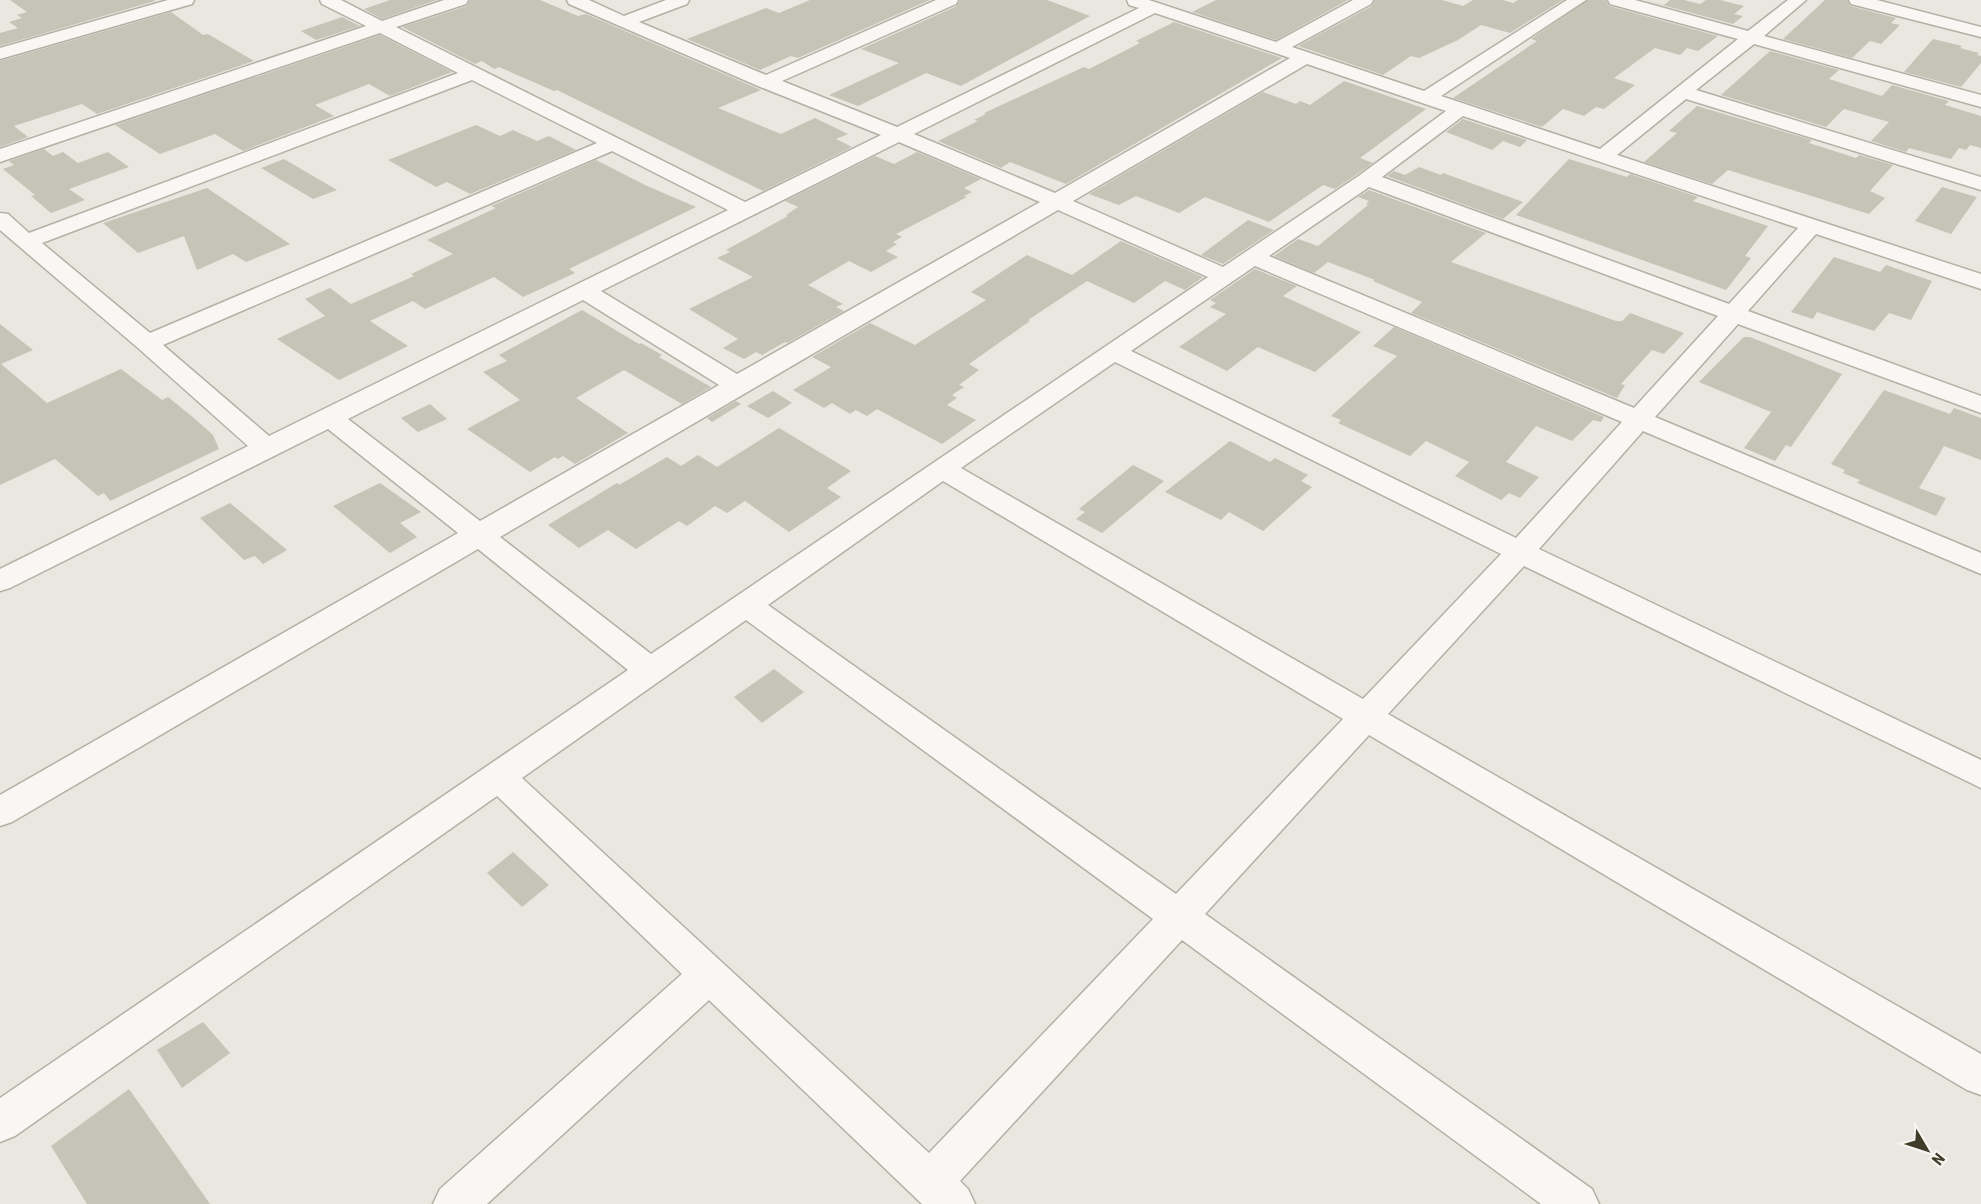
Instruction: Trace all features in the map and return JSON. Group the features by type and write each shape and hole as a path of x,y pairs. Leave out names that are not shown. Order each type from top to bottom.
{"street":[{"path":"0,54 186,0"},
{"path":"328,0 747,211"},
{"path":"0,156 460,0"},
{"path":"575,0 765,82 1057,201 1226,276"},
{"path":"623,22 681,0"},
{"path":"765,82 950,0"},
{"path":"1276,49 1365,0"},
{"path":"1425,98 1578,0"},
{"path":"1616,0 1981,101"},
{"path":"1603,156 1798,0"},
{"path":"1857,0 1981,32"},
{"path":"0,581 899,135 1146,3 1276,49 1981,282"},
{"path":"0,812 1304,58"},
{"path":"27,241 474,73"},
{"path":"1682,92 1981,184"},
{"path":"0,1122 942,469 1367,179 1461,109"},
{"path":"147,343 611,144"},
{"path":"1367,179 1981,405"},
{"path":"0,219 147,343 267,449"},
{"path":"499,777 942,1193 1177,917 1521,552 1811,227"},
{"path":"1253,257 1981,564"},
{"path":"586,292 737,385"},
{"path":"1114,352 1475,521"},
{"path":"1114,352 1981,775"},
{"path":"331,418 652,672"},
{"path":"942,469 1981,1076"},
{"path":"747,605 1577,1204"},
{"path":"455,1204 710,974"}],"building":[{"path":"10,0 155,1 0,46 0,33 18,28 9,22 22,18 17,15 27,12"},
{"path":"390,0 437,0 382,19 364,9"},
{"path":"470,0 540,0 578,16 586,14 761,90 718,108 781,134 815,118 848,134 836,139 852,147 763,191 557,90 554,91 499,67 494,69 482,61 475,64 402,27 467,6"},
{"path":"810,0 930,0 798,58 791,56 760,70 687,39 766,8 779,13"},
{"path":"960,0 1047,0 1090,16 961,86 926,73 858,106 829,95 899,63 861,49 957,6"},
{"path":"1216,0 1348,0 1276,40 1192,12"},
{"path":"1375,0 1442,0 1463,6 1473,0 1503,0 1513,3 1518,0 1563,0 1510,33 1481,25 1458,40 1419,58 1411,56 1383,75 1298,46 1372,6"},
{"path":"1588,0 1606,0 1609,6 1718,36 1698,51 1687,48 1680,55 1655,48 1614,78 1635,85 1604,109 1596,107 1584,116 1563,109 1542,127 1453,98 1537,41 1531,39"},
{"path":"1644,0 1664,5 1670,0 1684,0 1700,4 1706,0 1720,0 1744,6 1734,14 1743,16 1733,24"},
{"path":"1825,0 1847,0 1850,6 1896,18 1891,23 1900,25 1881,44 1870,41 1852,58 1783,39"},
{"path":"171,12 203,35 208,34 254,61 97,114 82,104 14,126 28,137 0,147 0,61"},
{"path":"342,17 360,26 316,40 301,31"},
{"path":"1174,22 1282,58 1066,184 1010,162 1001,168 938,141 978,121 974,120 986,114 984,113 1084,67 1089,69 1140,43 1136,41"},
{"path":"380,35 452,72 390,96 369,84 315,105 334,116 243,151 215,134 160,154 115,125"},
{"path":"1933,39 1962,46 1960,48 1979,53 1977,55 1981,56 1981,63 1961,87 1904,72"},
{"path":"1770,51 1839,70 1829,79 1882,96 1892,85 1949,101 1945,105 1981,116 1981,148 1970,145 1966,150 1959,148 1951,159 1909,148 1906,152 1871,141 1889,122 1844,109 1826,127 1721,95"},
{"path":"1344,81 1426,109 1360,158 1373,163 1335,189 1323,185 1269,222 1205,197 1179,213 1136,196 1119,205 1089,194 1263,92 1296,104 1300,101 1310,105"},
{"path":"1697,106 1812,140 1809,143 1856,158 1859,155 1893,165 1870,191 1885,198 1869,214 1728,170 1712,184 1644,162 1677,133 1669,131"},
{"path":"1463,119 1527,140 1520,147 1503,141 1492,150 1446,132"},
{"path":"476,125 500,136 513,130 537,141 549,136 576,150 470,194 447,182 436,187 388,160"},
{"path":"44,149 53,156 63,152 78,163 108,152 129,167 69,189 85,200 51,213 31,196 35,195 3,169 14,165 9,161"},
{"path":"917,152 981,179 964,188 972,192 964,196 967,197 896,234 902,237 893,242 897,244 886,251 898,257 871,272 849,261 808,285 843,304 836,307 844,311 762,355 756,352 744,359 723,348 738,339 689,309 753,277 717,258 730,252 726,250 788,216 786,215 798,207 785,201 875,156 894,164"},
{"path":"284,159 337,190 313,199 261,168"},
{"path":"1569,159 1627,177 1630,174 1698,197 1693,201 1768,226 1745,256 1751,258 1726,290 1516,215"},
{"path":"596,160 647,186 696,207 569,269 575,273 523,297 494,277 425,309 413,301 370,321 408,346 339,380 277,339 325,316 305,299 330,288 351,304 414,276 411,274 453,254 427,240 496,208 491,206"},
{"path":"1419,167 1441,175 1443,173 1523,202 1503,219 1387,176 1394,171 1405,175"},
{"path":"1942,187 1977,197 1951,234 1915,221"},
{"path":"207,188 290,244 246,262 233,254 197,270 184,236 138,253 103,223"},
{"path":"1369,190 1486,233 1451,262 1616,321 1622,321 1630,313 1684,333 1664,354 1652,350 1621,384 1625,385 1617,398 1411,313 1422,302 1373,281 1375,280 1328,262 1314,273 1274,256 1298,239 1318,246 1368,205 1366,204 1369,201 1358,197"},
{"path":"1248,220 1274,230 1223,264 1201,255"},
{"path":"1121,241 1203,277 1185,290 1165,281 1134,303 1087,281 1028,320 1030,321 969,364 979,370 959,385 964,387 952,395 957,398 947,405 976,420 942,444 877,409 867,416 856,410 850,414 832,403 824,408 793,390 831,367 812,357 870,323 915,345 986,300 971,292 1027,255 1072,275"},
{"path":"1834,257 1880,272 1886,265 1932,281 1911,320 1889,313 1874,331 1817,312 1813,319 1791,312"},
{"path":"1255,269 1297,286 1283,296 1361,332 1315,372 1258,347 1227,371 1179,347 1226,314 1210,307 1216,303 1210,300"},
{"path":"582,310 662,355 659,357 711,387 682,404 624,370 576,398 628,433 575,464 563,456 558,459 555,457 530,472 467,429 520,400 483,372 507,361 499,355"},
{"path":"0,324 33,350 1,364 47,403 121,369 162,400 168,397 195,419 213,435 219,449 110,501 104,493 98,496 55,459 0,485"},
{"path":"1394,327 1604,417 1601,422 1593,420 1572,441 1536,426 1506,462 1539,477 1520,498 1509,493 1501,500 1455,476 1469,462 1426,441 1410,456 1338,423 1341,420 1331,416 1397,356 1373,346"},
{"path":"1744,337 1750,337 1842,374 1791,447 1786,445 1775,461 1744,448 1771,412 1699,382"},
{"path":"1884,390 1950,414 1954,408 1981,418 1981,460 1944,446 1919,488 1946,498 1936,516 1857,483 1860,480 1843,473 1845,470 1831,464"},
{"path":"773,391 792,403 768,418 747,406"},
{"path":"736,401 741,404 712,422 707,418"},
{"path":"430,404 447,419 418,432 401,418"},
{"path":"779,428 851,471 827,488 841,497 789,532 745,501 727,513 715,506 687,526 679,521 636,549 608,530 579,548 548,525 617,483 619,485 667,457 681,466 698,455 717,467"},
{"path":"1230,441 1270,462 1275,458 1308,475 1301,481 1312,487 1263,531 1229,512 1221,520 1165,492"},
{"path":"1133,465 1164,481 1102,533 1076,519 1085,512 1079,509"},
{"path":"380,483 421,512 400,523 417,537 390,553 333,506"},
{"path":"230,503 287,550 263,564 255,556 244,560 200,518"},
{"path":"774,669 804,692 762,723 734,697"},
{"path":"513,852 549,885 522,907 487,873"},
{"path":"203,1022 230,1053 182,1088 157,1050"},
{"path":"129,1089 210,1204 87,1204 51,1146"}]}
